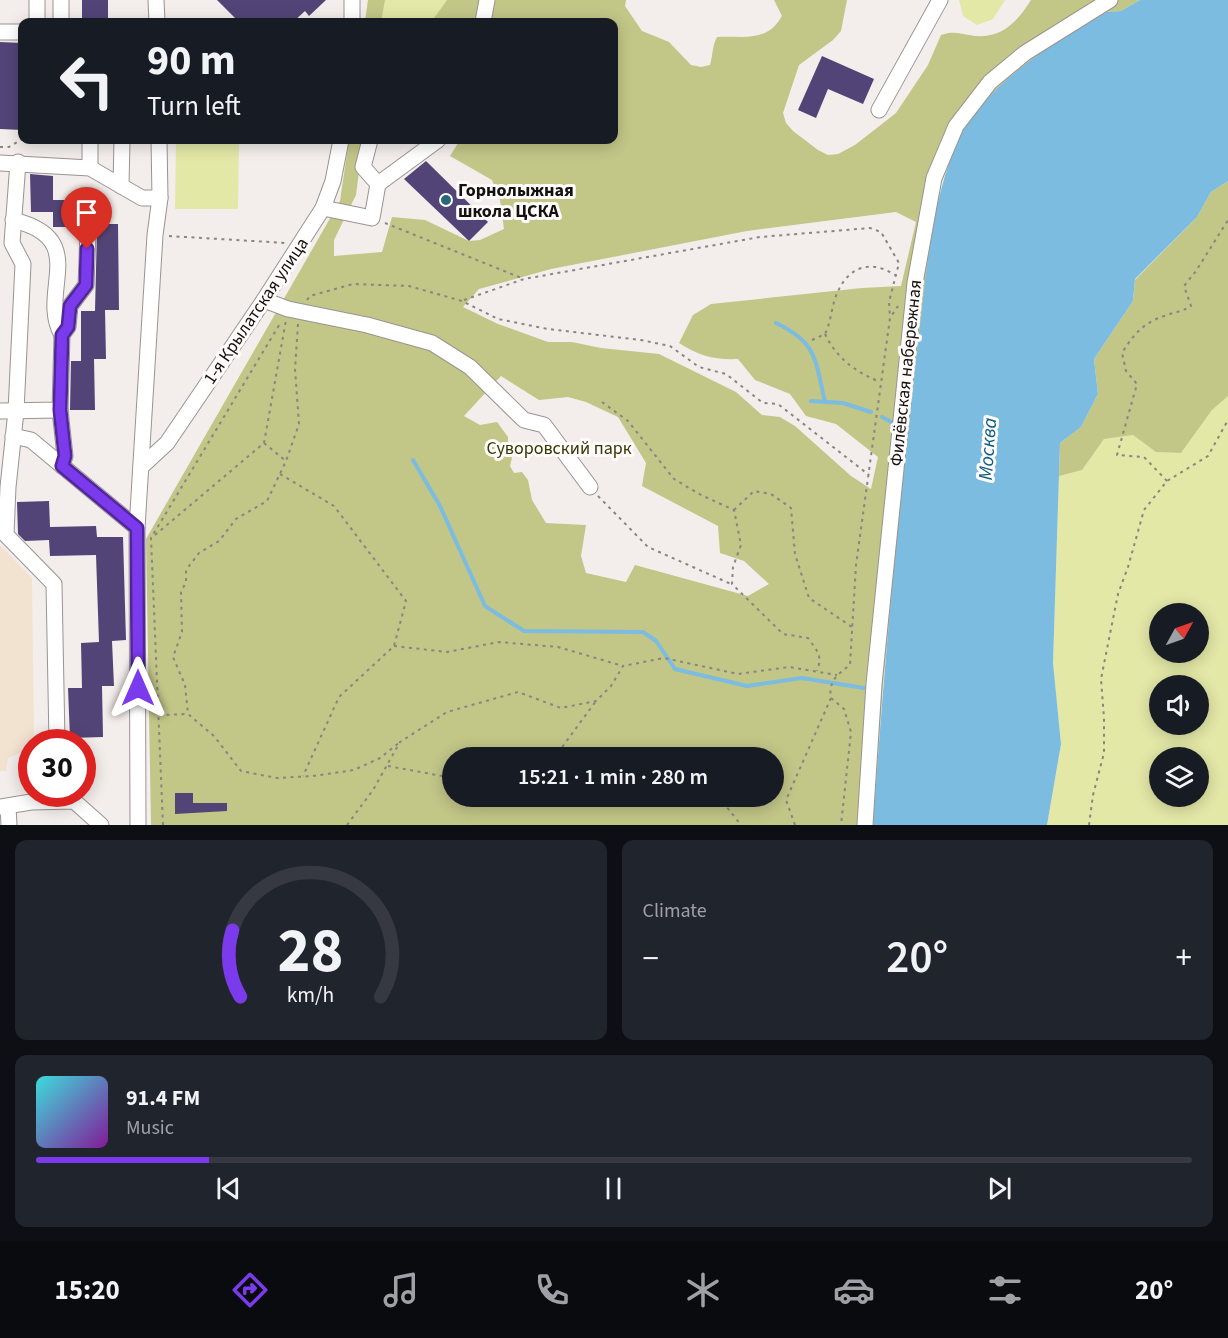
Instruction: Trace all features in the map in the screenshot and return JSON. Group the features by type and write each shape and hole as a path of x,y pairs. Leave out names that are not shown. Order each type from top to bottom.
{"street":[{"path":"37,0 37,18"},
{"path":"61,0 61,18"},
{"path":"156,0 157,18"},
{"path":"352,0 352,18"},
{"path":"484,18 487,0"},
{"path":"879,110 940,0"},
{"name":"Филёвская набережная","path":"864,825 874,684 915,283 934,178 956,126 990,82 1025,52 1110,0"},
{"path":"0,32 18,32"},
{"path":"90,144 90,168"},
{"path":"121,186 122,144"},
{"path":"138,825 137,528 160,198 159,144"},
{"name":"1-я Крылатская улица","path":"141,467 167,443 301,244 322,208 333,181 340,144"},
{"path":"369,144 363,167 378,184"},
{"path":"322,208 372,218 378,184 433,144"},
{"path":"0,163 18,162 90,168 142,198 160,198"},
{"path":"18,162 12,243 23,264 16,411 6,535 54,584 57,729"},
{"path":"14,220 27,223 52,241 58,254 55,323 62,335 60,410 65,456 62,466"},
{"path":"62,335 68,327 70,306 86,285 88,232"},
{"path":"264,300 432,343 470,367 524,420 544,425 590,488"},
{"path":"0,411 60,410"},
{"path":"13,436 31,440 137,528"},
{"path":"4,807 9,825"},
{"path":"82,807 101,825"}],"path":[{"path":"0,147 9,147 18,141"},
{"path":"372,218 524,279"},
{"path":"1167,481 1144,457 1117,455 1137,384 1126,371 1122,353 1134,333 1148,323 1166,315 1180,313 1191,306 1184,286 1228,220"},
{"path":"462,301 524,279 759,237 870,228 881,232 885,241 896,253 899,263 889,302 890,318 856,565 850,664 837,675 829,689 831,698 786,800 795,825"},
{"path":"156,235 301,244"},
{"path":"881,382 846,363 832,349 825,334 834,301 841,285 851,273 862,267 882,266 895,275"},
{"path":"163,825 151,538 293,309 310,296 353,284 409,286 462,301 498,319 548,329 641,340 670,346 699,367 726,374 763,403 778,404 869,475"},
{"path":"890,318 902,300"},
{"path":"151,538 264,443 293,309"},
{"path":"188,714 185,685 173,657 182,632 181,592 186,582 186,570 199,553 219,541 236,519 267,501 286,461 299,424 295,369 299,326 293,309"},
{"path":"812,339 825,334"},
{"path":"602,402 628,421 635,433 674,479 701,495 734,510"},
{"path":"1089,825 1093,795 1104,753 1101,679 1118,594 1144,510 1167,481 1208,456 1228,420"},
{"path":"264,443 286,461"},
{"path":"280,474 334,506 406,601 394,646 339,697 303,777"},
{"path":"590,488 648,547 732,584 783,634 808,638 817,650 820,661 816,672"},
{"path":"734,510 754,491 771,494 791,508 795,554 809,598 852,627"},
{"path":"732,584 733,567 741,545 734,510"},
{"path":"394,646 447,651 499,642 558,646 623,666 664,658 738,674 789,667 837,675"},
{"path":"562,747 596,701 611,686 623,666"},
{"path":"159,715 188,714 214,736 241,771 277,778 354,770 380,758 400,742 447,712 518,692 561,708 596,701"},
{"path":"831,698 844,709 851,732 841,825"},
{"path":"347,825 373,790 400,742"},
{"path":"387,766 442,776"},
{"path":"727,807 741,825"}],"shaded area":[{"path":"0,545 32,578 34,729 18,729 18,754 8,758 6,771 0,771"}],"green space":[{"path":"368,0 506,0 503,18 366,18"},
{"path":"368,0 385,0 382,18 366,18"},
{"name":"Суворовский парк","path":"447,0 626,0 625,6 642,31 669,42 691,65 701,67 710,65 717,37 753,36 769,31 776,25 782,16 774,0 847,0 841,31 833,40 799,65 783,113 786,123 793,131 828,155 838,154 855,145 896,113 928,65 941,35 955,33 980,36 998,33 1013,23 1031,0 1140,0 1121,11 1107,12 963,130 941,184 908,430 883,685 873,825 151,825 146,539 340,201 348,144 362,144 356,195 334,240 334,256 382,252 392,217 425,220 469,241 480,240 504,229 500,200 492,180 450,156 458,144 618,144 618,18 434,18","holes":["896,212 916,222 901,286 711,304 693,315 679,343 707,356 738,359 755,380 790,394 806,416 836,424 878,457 871,489 851,476 795,426 780,417 762,415 736,392 659,354 601,348 572,342 548,342 498,324 463,307 479,289 551,269 747,231","501,376 539,400 568,397 586,402 618,417 646,463 642,486 718,526 720,553 744,561 769,584 748,596 635,565 626,582 586,573 581,556 586,525 546,523 532,500 528,480 522,472 514,473 510,466 512,458 508,450 508,437 497,422 480,425 464,416"]},
{"path":"959,0 1005,0 993,19 977,25 963,16"},
{"path":"176,144 239,144 238,209 175,209"},
{"path":"1228,181 1228,396 1212,410 1181,453 1156,452 1133,435 1104,439 1082,470 1059,476 1060,443 1081,427 1098,394 1094,359 1133,301 1135,280 1197,217 1211,192"},
{"path":"1228,396 1228,825 1047,825 1061,744 1053,663 1059,476 1082,470 1104,439 1133,435 1156,452 1181,453 1212,410"}],"water":[{"name":"Москва","path":"1140,0 1228,0 1228,181 1211,192 1197,217 1135,279 1133,301 1094,359 1098,394 1081,427 1060,443 1053,663 1061,744 1047,825 873,825 898,529 923,296 936,211 951,157 962,132 970,121 992,94 1022,67 1107,12 1121,11"}],"building":[{"path":"82,0 108,0 108,18 82,18"},
{"path":"217,0 326,0 309,16 305,11 297,18 235,18"},
{"path":"0,42 18,43 18,130 0,129"},
{"path":"822,56 874,79 863,104 828,89 816,118 798,110"},
{"name":"Горнолыжная школа ЦСКА","path":"426,161 488,222 469,241 404,179"},
{"path":"30,174 53,176 53,200 99,200 99,224 118,224 119,310 105,310 106,359 94,359 95,410 70,410 71,361 81,361 81,311 95,311 97,228 88,222 80,227 53,227 53,212 31,212"},
{"path":"49,501 50,527 96,526 97,537 123,537 126,640 112,641 114,686 102,686 103,737 96,737 96,729 70,729 68,688 82,688 81,643 99,642 96,555 50,556 49,540 25,541 18,534 17,502"},
{"path":"175,793 193,793 193,803 227,803 227,811 175,814"}],"waterway":[{"path":"776,323 800,338 813,354 825,402"},
{"path":"811,401 843,403 871,412"},
{"path":"882,417 895,424"},
{"path":"413,460 440,506 485,606 524,631 643,632 656,641 675,669 747,686 802,678 864,688"}],"place":[{"name":"Горнолыжная школа ЦСКА","path":"446,200"}],"route":[{"path":"87,249 86,285 70,306 68,327 62,335 60,410 65,456 62,466 137,528 138,688"}]}
